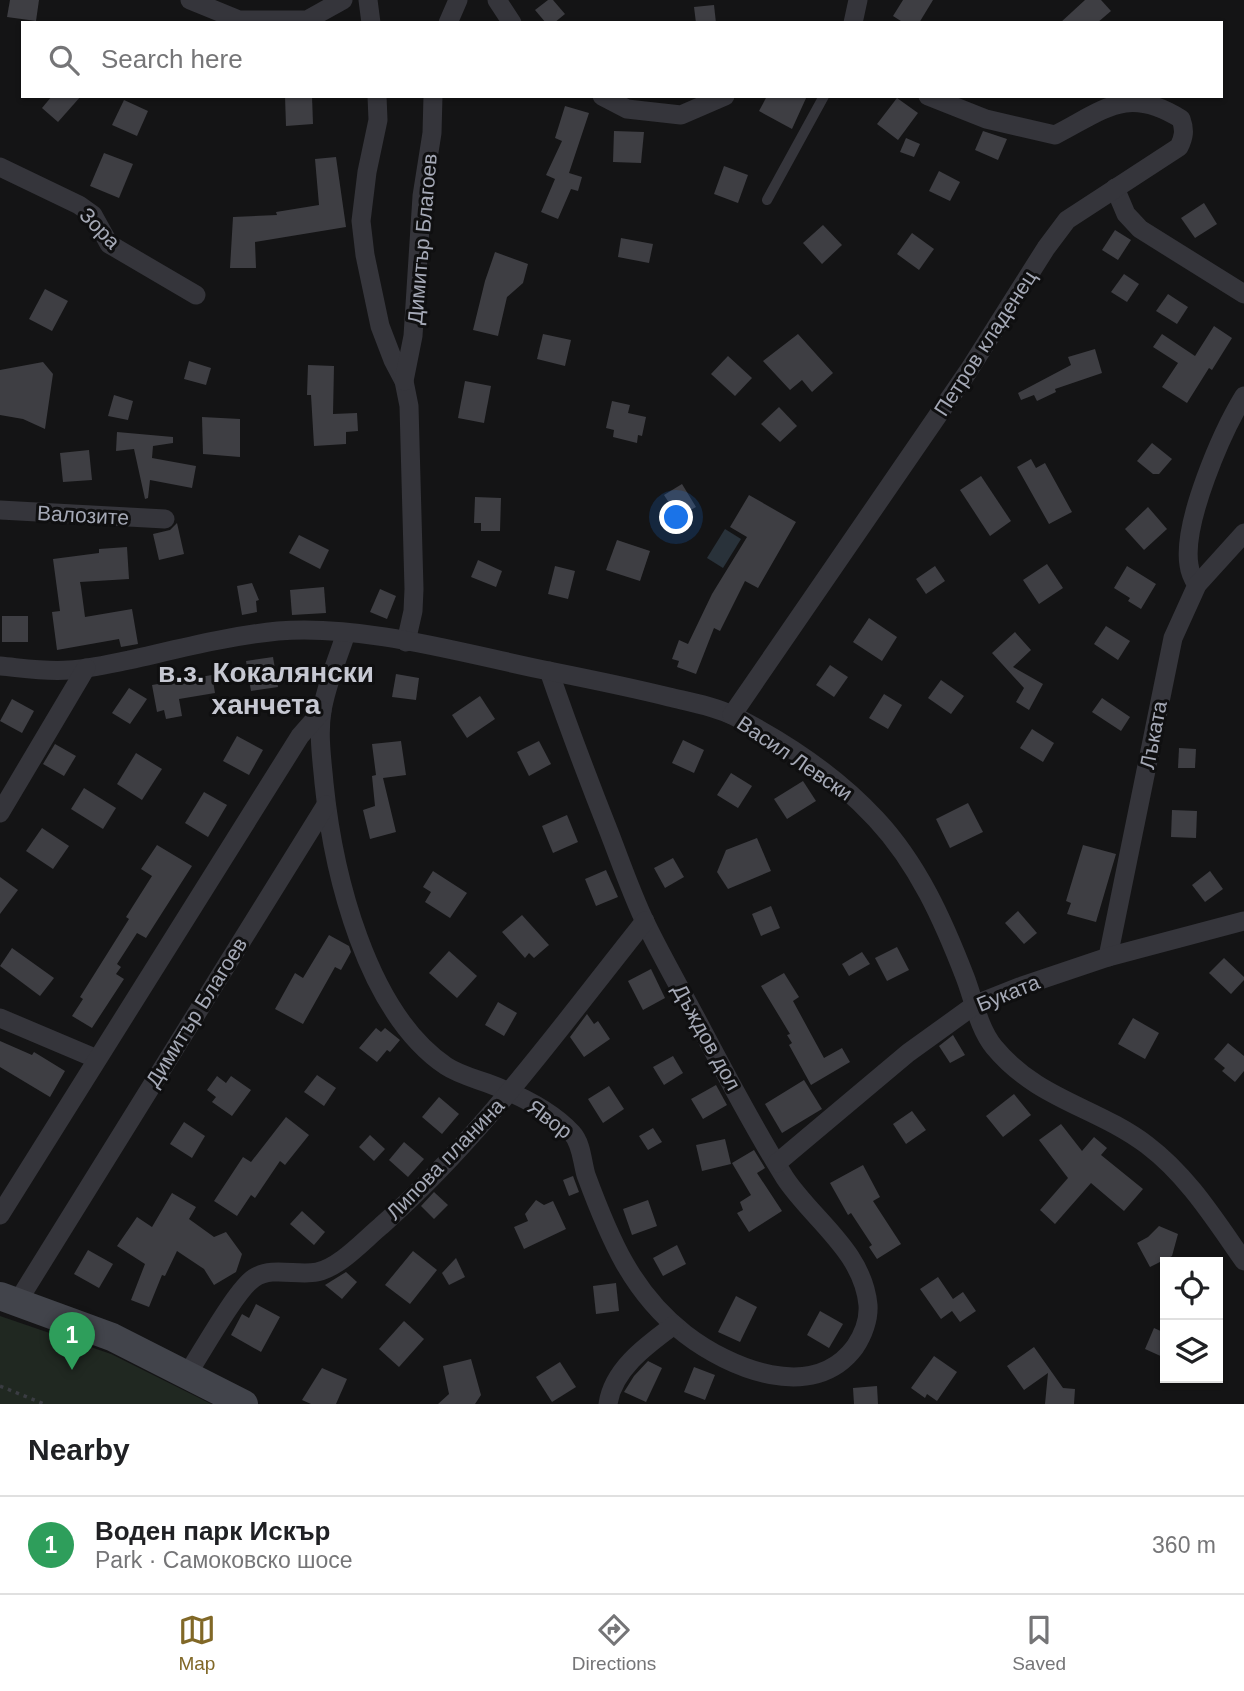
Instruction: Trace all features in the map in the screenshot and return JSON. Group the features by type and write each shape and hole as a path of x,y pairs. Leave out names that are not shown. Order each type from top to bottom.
{"main road":[{"path":"9,1298 112,1337 188,1373 244,1404"}],"street":[{"path":"190,0 239,20 307,20 342,0"},
{"path":"368,0 371,21"},
{"path":"449,21 458,0"},
{"path":"497,0 511,21"},
{"path":"853,21 858,0"},
{"name":"Димитър Благоев","path":"377,98 378,120 367,172 361,221 365,255 380,326 404,381 409,406 414,589 413,611 406,642"},
{"name":"Димитър Благоев","path":"404,381 413,336 422,197 432,133 433,98"},
{"path":"606,98 627,109 681,115 721,98"},
{"name":"Петров кладенец","path":"732,715 969,370 1046,248 1067,220 1179,147 1184,138 1185,128 1181,119 1146,103 1126,101 1100,110 1055,135 986,119 933,98"},
{"name":"Зора","path":"0,167 79,205 93,215 109,244 196,295"},
{"path":"1115,188 1126,214 1140,229 1244,294"},
{"path":"1197,585 1188,563 1192,522 1214,460 1244,396"},
{"name":"Валозите","path":"0,510 165,519"},
{"name":"Лъката","path":"1108,957 1173,638 1197,585 1244,533"},
{"name":"Васил Левски","path":"0,666 66,671 280,631 345,633 406,642 549,671 673,698 732,715 820,770 859,802 890,835 916,870 948,933 991,1044 1018,1073 1041,1089 1117,1126 1146,1144 1184,1179 1244,1261"},
{"path":"326,805 321,741 322,711 345,633"},
{"path":"0,813 86,668"},
{"name":"Дъждов дол","path":"549,671 581,762 645,921 696,1019 777,1163 795,1191 825,1224 846,1253 861,1280 868,1305 864,1329 846,1357 825,1370"},
{"path":"0,1215 300,736 322,711"},
{"name":"Димитър Благоев","path":"9,1298 326,805"},
{"name":"Явор","path":"326,805 346,904 358,939 393,1008 406,1027 446,1066 534,1104 556,1119 576,1138 585,1171 623,1264 650,1301 674,1325 704,1348 762,1373 791,1377 825,1370"},
{"name":"Липова планина","path":"188,1373 238,1295 252,1279 262,1274 320,1271 347,1255 429,1182 509,1092 645,921"},
{"name":"Буката","path":"777,1163 908,1053 975,1004 1108,957 1244,921"},
{"path":"0,1018 97,1059"},
{"path":"608,1404 612,1388 624,1368 674,1325"}],"lane":[{"path":"767,200 823,98"}],"path":[{"path":"0,1387 44,1404"}],"shaded area":[{"path":"725,529 741,539 723,568 707,558"},
{"path":"0,1316 111,1354 211,1404 0,1404"}],"building":[{"path":"10,0 39,0 36,21 7,17"},
{"path":"548,0 553,0 565,14 556,21 544,21 535,10"},
{"path":"903,0 933,0 920,21 901,21 893,16"},
{"path":"1085,0 1101,0 1111,11 1099,21 1062,21"},
{"path":"714,5 716,21 696,21 694,7"},
{"path":"50,98 79,98 58,122 42,108"},
{"path":"285,98 312,98 313,124 286,126"},
{"path":"766,98 806,98 792,129 759,111"},
{"path":"897,98 918,113 898,140 877,124"},
{"path":"124,100 148,111 137,136 112,125"},
{"path":"565,106 589,113 569,173 582,177 578,191 571,189 558,219 541,212 555,179 546,175 562,141 555,138"},
{"path":"614,131 644,132 641,163 613,162"},
{"path":"983,131 1007,139 998,160 975,150"},
{"path":"906,138 920,144 914,157 900,152"},
{"path":"104,153 133,164 119,198 90,186"},
{"path":"336,157 346,227 255,242 256,268 230,268 233,217 277,215 276,212 319,205 315,159"},
{"path":"724,166 748,175 738,203 714,194"},
{"path":"939,171 960,182 950,201 929,191"},
{"path":"1204,203 1217,224 1195,238 1181,218"},
{"path":"823,225 842,245 822,264 803,243"},
{"path":"1115,230 1131,240 1118,260 1102,250"},
{"path":"912,233 934,249 919,270 897,254"},
{"path":"621,238 653,244 649,263 618,257"},
{"path":"495,252 528,264 523,283 507,297 498,336 473,330"},
{"path":"1124,274 1139,284 1127,302 1111,292"},
{"path":"45,289 68,301 52,331 29,319"},
{"path":"1168,294 1188,307 1177,324 1156,311"},
{"path":"1214,326 1232,338 1187,403 1162,387 1178,363 1153,347 1162,334 1195,356"},
{"path":"543,334 571,340 565,366 537,359"},
{"path":"798,334 833,373 812,392 802,380 790,390 763,361"},
{"path":"1095,349 1102,373 1055,389 1056,392 1037,401 1034,395 1021,400 1018,393 1071,365 1068,357"},
{"path":"728,356 752,378 735,396 711,374"},
{"path":"189,361 211,368 206,385 184,379"},
{"path":"43,362 53,374 45,429 23,419 0,415 0,370"},
{"path":"308,365 334,366 333,414 357,413 358,431 346,432 346,444 314,446 311,395 307,395"},
{"path":"465,381 491,386 484,423 458,418"},
{"path":"114,395 133,401 128,420 108,416"},
{"path":"612,401 630,405 628,413 646,417 642,436 638,435 637,443 613,437 614,430 606,428"},
{"path":"779,407 797,426 780,442 761,424"},
{"path":"202,417 240,419 240,457 203,454"},
{"path":"117,432 173,437 173,443 153,446 152,458 196,466 192,488 150,480 148,498 145,499 134,449 116,451"},
{"path":"1152,443 1172,459 1159,474 1153,474 1137,461"},
{"path":"89,450 92,480 63,482 60,453"},
{"path":"1031,459 1036,468 1045,463 1072,512 1049,524 1017,467"},
{"path":"981,476 1011,521 990,536 960,490"},
{"path":"682,484 696,507 678,517 664,495"},
{"path":"749,495 796,522 758,588 745,581 720,631 714,628 696,674 677,667 679,661 672,659 679,640 688,644 712,594 747,537 730,527"},
{"path":"475,497 501,498 500,531 481,531 481,523 474,523"},
{"path":"1148,507 1167,529 1144,550 1125,529"},
{"path":"177,523 184,554 159,560 153,534 170,530"},
{"path":"299,535 329,550 320,569 289,553"},
{"path":"617,540 650,551 640,581 606,570"},
{"path":"127,547 129,579 80,582 85,617 132,609 138,644 121,647 119,639 57,650 52,612 60,611 53,559 99,553 99,549"},
{"path":"478,560 502,571 496,587 471,577"},
{"path":"1047,564 1063,588 1039,604 1023,580"},
{"path":"555,566 575,571 568,599 548,594"},
{"path":"935,566 945,581 926,594 916,579"},
{"path":"1127,566 1156,584 1141,609 1114,588"},
{"path":"252,583 259,600 256,601 257,612 242,615 237,586"},
{"path":"324,587 326,613 292,615 290,590"},
{"path":"380,589 396,596 387,619 370,612"},
{"path":"2,616 28,616 28,642 2,642"},
{"path":"869,618 897,637 882,661 853,642"},
{"path":"1106,626 1130,641 1118,660 1094,644"},
{"path":"1015,632 1031,650 1013,667 1043,684 1029,710 1016,702 1024,688 992,653"},
{"path":"273,657 278,687 251,691 246,661"},
{"path":"830,665 848,677 834,697 816,685"},
{"path":"396,674 419,678 416,700 392,697"},
{"path":"212,675 215,693 179,699 182,716 166,719 164,710 157,712 152,685"},
{"path":"941,680 964,696 951,714 928,698"},
{"path":"129,688 147,699 130,724 112,713"},
{"path":"884,694 902,705 888,729 869,718"},
{"path":"480,696 495,719 467,738 452,715"},
{"path":"1102,698 1130,717 1121,731 1092,712"},
{"path":"12,699 34,711 22,733 0,721"},
{"path":"1032,729 1054,743 1043,762 1020,748"},
{"path":"237,736 263,750 249,775 223,761"},
{"path":"683,740 704,750 694,773 672,763"},
{"path":"401,741 406,775 383,778 396,832 370,839 363,810 375,806 372,776 376,775 372,744"},
{"path":"539,741 551,764 529,776 517,752"},
{"path":"55,744 76,756 64,776 43,764"},
{"path":"1179,748 1196,749 1195,768 1178,768"},
{"path":"136,753 162,769 142,800 117,784"},
{"path":"731,773 752,786 738,808 717,795"},
{"path":"803,781 816,801 787,819 774,799"},
{"path":"84,788 116,808 103,829 71,809"},
{"path":"204,792 227,805 208,837 185,823"},
{"path":"968,803 983,832 950,848 936,819"},
{"path":"1172,810 1197,811 1196,838 1171,837"},
{"path":"567,815 578,842 553,853 542,826"},
{"path":"42,828 69,846 53,869 26,851"},
{"path":"757,838 771,871 728,889 717,872 726,850"},
{"path":"157,845 192,866 146,938 137,933 117,964 121,967 116,974 124,979 92,1028 72,1016 83,999 80,997 129,919 126,917 152,876 141,869"},
{"path":"1083,845 1116,854 1096,922 1067,914 1071,903 1066,901"},
{"path":"673,858 684,877 665,888 654,868"},
{"path":"606,870 618,897 596,906 585,879"},
{"path":"433,871 467,893 450,918 425,902 431,892 423,887"},
{"path":"1210,871 1223,889 1205,902 1192,885"},
{"path":"0,877 18,890 0,914"},
{"path":"771,906 780,928 761,936 752,914"},
{"path":"1018,911 1037,933 1024,944 1005,923"},
{"path":"522,915 549,945 534,958 529,953 525,958 502,932"},
{"path":"329,935 349,946 351,952 341,970 335,967 303,1024 275,1009 295,973 303,978"},
{"path":"897,947 909,970 887,981 875,958"},
{"path":"12,948 54,978 40,996 0,966"},
{"path":"449,951 477,976 457,998 429,973"},
{"path":"862,952 870,964 849,976 842,964"},
{"path":"1224,958 1244,977 1231,994 1209,973"},
{"path":"651,969 665,998 643,1010 628,981"},
{"path":"784,973 799,997 793,1001 824,1058 842,1048 850,1062 811,1085 789,1045 792,1043 787,1035 790,1034 761,986"},
{"path":"498,1002 517,1013 504,1036 485,1025"},
{"path":"587,1014 594,1024 598,1021 610,1039 584,1057 570,1037"},
{"path":"1133,1018 1159,1033 1145,1059 1118,1044"},
{"path":"376,1028 381,1032 385,1028 400,1040 377,1062 359,1048"},
{"path":"953,1035 965,1055 950,1063 939,1046"},
{"path":"0,1041 32,1055 34,1052 65,1071 50,1097 0,1067"},
{"path":"1228,1043 1244,1056 1244,1071 1235,1082 1222,1071 1225,1068 1214,1059"},
{"path":"673,1056 683,1073 664,1085 653,1067"},
{"path":"317,1075 336,1088 324,1106 304,1092"},
{"path":"217,1076 226,1083 231,1076 251,1090 232,1116 212,1102 216,1097 207,1090"},
{"path":"804,1080 822,1109 782,1133 765,1104"},
{"path":"716,1085 727,1105 703,1119 691,1099"},
{"path":"609,1086 624,1109 603,1123 588,1099"},
{"path":"1014,1094 1031,1115 1003,1137 986,1116"},
{"path":"439,1097 459,1114 442,1134 422,1117"},
{"path":"912,1111 926,1130 906,1144 893,1124"},
{"path":"286,1117 309,1135 285,1165 280,1161 255,1198 251,1195 237,1216 214,1201 243,1157 251,1162"},
{"path":"184,1122 205,1136 192,1158 170,1144"},
{"path":"1061,1124 1082,1151 1094,1137 1107,1148 1101,1155 1143,1189 1124,1211 1091,1183 1055,1224 1040,1210 1068,1178 1039,1140"},
{"path":"653,1128 662,1142 648,1150 639,1136"},
{"path":"370,1135 385,1149 374,1161 359,1147"},
{"path":"725,1139 731,1164 702,1171 696,1145"},
{"path":"404,1142 424,1159 408,1177 389,1160"},
{"path":"754,1150 765,1168 757,1173 782,1211 749,1232 737,1213 743,1210 740,1202 751,1195 732,1163"},
{"path":"863,1165 880,1197 873,1201 901,1244 877,1259 869,1247 872,1245 851,1213 848,1215 830,1183"},
{"path":"573,1176 579,1192 569,1196 563,1180"},
{"path":"434,1192 448,1205 434,1219 421,1206"},
{"path":"172,1193 196,1207 189,1219 214,1237 226,1232 242,1254 236,1272 214,1285 204,1269 177,1251 165,1276 162,1275 149,1307 131,1300 145,1264 117,1246 137,1217 152,1227"},
{"path":"536,1200 544,1205 553,1201 566,1229 524,1249 514,1227 528,1221 525,1214"},
{"path":"648,1200 657,1226 632,1235 623,1209"},
{"path":"302,1211 325,1232 314,1245 290,1224"},
{"path":"1159,1226 1178,1234 1172,1256 1160,1257 1160,1262 1150,1267 1137,1243"},
{"path":"677,1245 686,1264 663,1276 653,1258"},
{"path":"88,1250 113,1264 99,1288 74,1274"},
{"path":"413,1251 437,1270 410,1304 385,1285"},
{"path":"456,1258 465,1277 449,1285 442,1273"},
{"path":"346,1272 357,1282 342,1299 325,1285"},
{"path":"938,1277 953,1299 963,1292 976,1311 960,1322 952,1311 941,1319 920,1289"},
{"path":"616,1283 619,1311 596,1314 593,1286"},
{"path":"736,1296 757,1307 740,1342 718,1332"},
{"path":"256,1304 280,1317 261,1352 231,1335 242,1314 249,1318"},
{"path":"820,1311 843,1324 829,1348 807,1335"},
{"path":"404,1321 424,1339 399,1367 379,1349"},
{"path":"1154,1328 1160,1331 1160,1356 1145,1349"},
{"path":"1034,1347 1063,1388 1075,1389 1074,1404 1045,1404 1048,1373 1024,1390 1007,1366"},
{"path":"934,1356 957,1372 937,1401 927,1394 925,1398 911,1388"},
{"path":"471,1359 481,1395 475,1404 438,1404 449,1394 443,1366"},
{"path":"648,1361 662,1368 646,1402 624,1392"},
{"path":"560,1362 576,1387 552,1402 536,1377"},
{"path":"694,1367 715,1375 705,1400 684,1392"},
{"path":"322,1368 347,1379 336,1404 311,1404 302,1400"},
{"path":"877,1386 878,1404 854,1404 853,1388"}],"place":[{"name":"Воден парк Искър","path":"72,1370"}],"district":[{"name":"в.з. Кокалянски ханчета","path":"266,688"}]}
